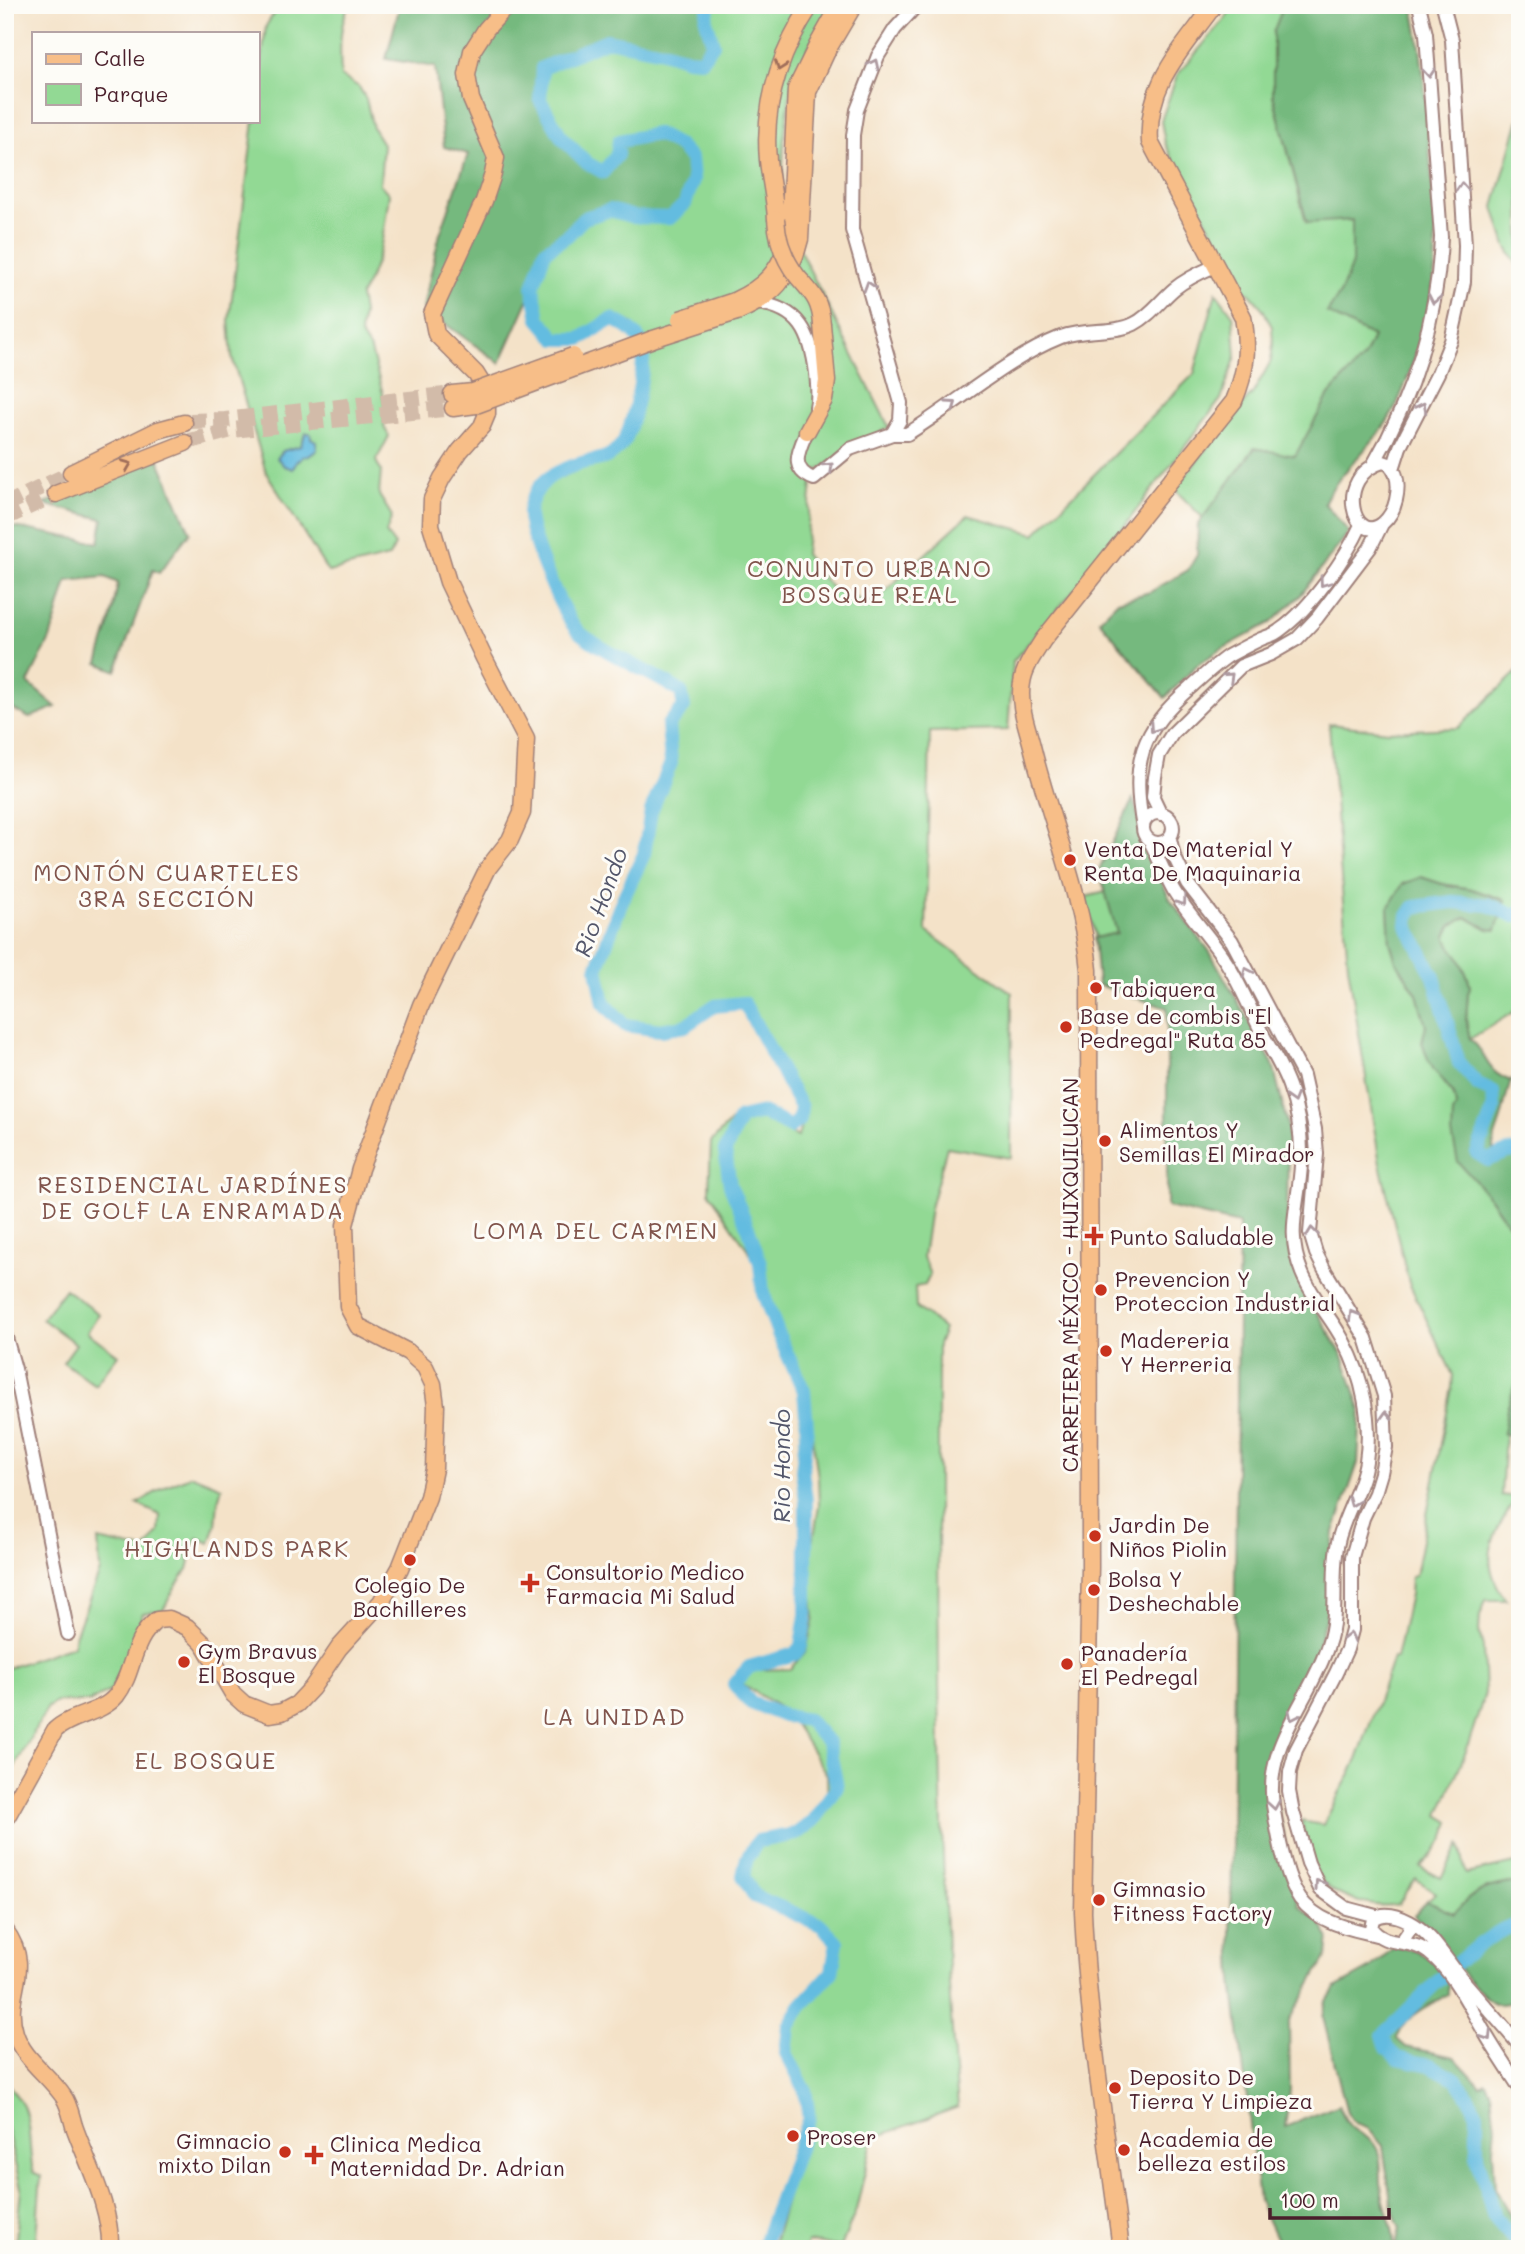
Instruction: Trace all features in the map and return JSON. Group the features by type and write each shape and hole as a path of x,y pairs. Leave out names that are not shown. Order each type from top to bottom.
{"main road":[{"path":"5,1820 55,1730 64,1722 110,1703 123,1685 139,1639 157,1620 169,1619 187,1627 203,1643 233,1694 244,1704 269,1714 282,1712 297,1704 312,1688 339,1648 374,1611 388,1591 428,1497 434,1469 436,1406 433,1384 425,1367 408,1352 358,1326 348,1307 345,1225 360,1168 421,1005 488,868 510,840 522,813 526,738 448,582 431,525 432,499 442,478 460,451 482,426 487,414 486,390 476,374 436,334 432,314 494,174 496,159 471,99 467,75 472,51 486,29 504,9 516,5"},
{"path":"807,431 824,400 827,381 822,324 817,299 797,275 780,245 768,162 766,122 777,72 811,5"},
{"path":"735,306 771,276 783,258 789,237 796,89 840,5"},
{"path":"453,401 474,398 653,339 735,306 758,303 779,285 796,258 800,239 808,92 828,49 854,5"},
{"name":"CARRETERA MÉXICO - HUIXQUILUCAN","path":"1121,2249 1084,1944 1083,1912 1090,1567 1089,970 1077,902 1039,777 1026,723 1021,685 1026,669 1043,640 1234,401 1245,370 1247,336 1243,317 1150,142 1149,128 1154,95 1169,65 1214,5"},
{"path":"187,422 158,430 70,480 187,442"},
{"path":"5,1930 15,1943 19,1958 12,2002 15,2035 22,2049 65,2097 110,2230 110,2249"}],"street":[{"path":"892,434 900,420 901,403 852,230 853,135 857,110 878,56 895,29 917,5"},
{"path":"1373,465 1390,436 1414,378 1425,343 1440,271 1426,34 1419,5"},
{"path":"1394,469 1400,447 1422,407 1451,341 1464,282 1465,245 1452,40 1443,5"},
{"path":"758,303 772,304 784,310 797,319 807,333 814,357 818,399 797,463 803,474 814,479 850,449 892,434 907,434 1015,362 1060,337 1080,331 1124,328 1147,316 1175,287 1215,266"},
{"path":"1150,841 1161,843 1170,839 1173,833 1171,821 1161,814 1153,797 1159,755 1172,734 1241,666 1271,654 1297,639 1317,618 1370,548 1382,524 1393,510 1398,483 1394,469 1383,462 1360,474 1353,503 1355,514 1362,526 1376,528 1382,524"},
{"path":"1362,526 1353,543 1296,617 1278,632 1225,658 1171,705 1157,722 1144,741 1138,765 1139,810 1145,835 1174,891 1227,965 1289,1086 1300,1141 1301,1165 1292,1230 1296,1252 1302,1273 1344,1342 1363,1390 1368,1439 1366,1460 1362,1481 1338,1538 1335,1556 1334,1625 1321,1664 1292,1716 1275,1760 1271,1779 1273,1803 1292,1884 1301,1899 1326,1920 1392,1942 1402,1941 1433,1950"},
{"path":"1143,828 1148,816 1161,814"},
{"path":"1170,839 1174,856 1188,883 1232,941 1303,1075 1313,1115 1318,1154 1310,1233 1324,1269 1366,1338 1384,1396 1386,1447 1381,1473 1363,1518 1352,1557 1352,1630 1336,1673 1296,1750 1290,1772 1289,1791 1293,1812 1308,1863 1320,1889 1346,1909 1376,1916 1396,1916 1420,1928 1430,1937 1433,1950 1460,1982 1520,2046"},
{"path":"5,1334 15,1369 68,1634"},
{"path":"1376,1916 1371,1925 1376,1935"},
{"path":"1402,1941 1409,1931 1410,1922"},
{"path":"1460,1982 1520,2088"}],"green space":[{"path":"279,5 349,5 341,31 341,76 359,87 366,99 373,128 383,144 380,184 389,194 377,259 360,296 363,312 360,334 371,351 387,408 384,427 389,436 376,461 381,471 379,495 392,516 386,533 395,545 389,557 328,572 266,472 232,357 229,321 254,122 259,122 259,82 266,26"},
{"path":"400,5 714,5 711,20 718,45 704,65 687,64 608,45 547,71 545,100 565,135 589,159 602,165 612,153 616,138 658,129 682,142 695,158 698,181 690,207 672,223 634,221 610,215 586,222 571,239 549,254 500,363 423,308 439,237 468,154 444,147 435,67 386,59"},
{"path":"714,5 831,5 791,87 784,140 781,213 889,427 813,473 805,554 832,589 871,604 968,515 1035,534 1194,374 1216,292 1233,315 1236,356 1221,399 1087,575 1013,661 1008,730 930,732 926,931 1012,993 1011,1158 947,1147 930,1208 923,1257 930,1275 925,1285 915,1287 916,1307 944,1329 938,1345 940,1732 946,1919 958,2107 873,2138 856,2210 841,2247 807,2242 805,2249 772,2249 814,2118 809,2088 791,2053 793,2028 805,2008 836,1974 842,1941 824,1921 758,1893 748,1876 751,1860 761,1845 799,1836 828,1810 827,1775 788,1713 741,1683 752,1670 790,1669 806,1651 814,1618 809,1567 819,1505 818,1477 803,1379 754,1259 709,1192 711,1142 731,1121 762,1118 798,1137 806,1107 746,998 713,1001 683,1021 660,1026 627,1021 608,1001 602,969 648,855 656,812 675,764 673,727 689,708 685,689 669,678 623,656 580,628 562,599 533,514 538,498 550,482 584,467 612,460 628,445 636,423 648,361 646,342 632,323 611,314 579,334 558,335 544,317 538,287 549,254 571,239 586,222 610,215 634,221 612,153 602,166 589,159 565,135 545,100 547,71 608,45 687,64 718,45 711,20"},
{"path":"1233,5 1284,5 1273,33 1273,95 1306,222 1352,220 1353,263 1341,292 1327,313 1373,337 1364,357 1329,395 1295,457 1254,448 1204,519 1174,489 1253,393 1271,361 1272,327 1263,309 1250,294 1239,287 1214,234 1175,165 1165,143 1161,121 1177,75 1226,18"},
{"path":"1284,5 1413,5 1423,74 1435,220 1435,266 1430,300 1420,340 1394,410 1387,423 1331,490 1324,503 1349,532 1300,596 1272,622 1196,666 1165,698 1099,620 1118,601 1150,592 1188,570 1197,555 1198,524 1255,448 1295,456 1329,395 1364,357 1373,337 1327,313 1341,292 1352,263 1352,220 1307,223 1273,95 1273,33"},
{"path":"1520,115 1520,270 1506,246 1494,207"},
{"path":"158,458 190,532 159,573 153,570 116,671 98,663 118,583 105,577 67,581 50,639 28,683 56,707 29,718 5,705 5,535 10,526 99,543 103,519 43,504"},
{"path":"1520,666 1520,1008 1470,1039 1466,1020 1470,987 1468,978 1446,936 1451,926 1466,917 1495,930 1505,900 1421,877 1388,908 1390,942 1396,961 1417,994 1426,1026 1422,1042 1434,1070 1453,1094 1457,1107 1453,1114 1485,1190 1515,1229 1520,1228 1520,1379 1517,1380 1507,1408 1501,1495 1517,1497 1495,1536 1490,1560 1497,1586 1506,1600 1486,1600 1480,1616 1485,1693 1465,1754 1439,1815 1450,1822 1444,1839 1420,1867 1441,1878 1460,1845 1466,1874 1520,1862 1520,1882 1483,1890 1468,1899 1454,1914 1426,1901 1436,1893 1416,1879 1398,1904 1393,1905 1365,1903 1344,1897 1332,1890 1323,1882 1312,1862 1301,1821 1323,1825 1357,1760 1393,1658 1396,1659 1411,1577 1415,1576 1453,1375 1409,1283 1380,1164 1348,966 1329,724 1388,731 1458,728 1518,671"},
{"path":"1133,799 1151,860 1170,899 1210,952 1273,1064 1288,1128 1287,1234 1308,1297 1343,1356 1361,1410 1358,1463 1334,1532 1327,1613 1314,1658 1280,1724 1269,1770 1299,1905 1320,1923 1329,1937 1327,1956 1289,2021 1290,2090 1285,2127 1339,2105 1350,2126 1372,2141 1379,2155 1382,2191 1394,2249 1281,2249 1259,2201 1233,1980 1231,1933 1239,1224 1167,1207 1167,1008 1098,985 1094,938 1117,933 1099,870"},
{"path":"1421,877 1472,889 1505,901 1496,930 1488,929 1466,917 1451,926 1446,936 1468,978 1470,987 1466,1020 1470,1039 1495,1072 1511,1081 1493,1150 1520,1151 1520,1228 1515,1229 1506,1221 1487,1194 1458,1162 1452,1134 1456,1107 1454,1094 1428,1059 1422,1042 1426,1026 1417,994 1396,961 1390,942 1388,908 1403,884"},
{"path":"1106,892 1118,933 1096,938 1085,897"},
{"path":"65,1289 99,1314 87,1332 118,1355 95,1385 63,1362 76,1344 42,1319"},
{"path":"1520,1379 1520,1436 1503,1434 1507,1408 1517,1380"},
{"path":"192,1475 222,1487 210,1543 198,1538 187,1555 190,1561 188,1569 163,1610 143,1613 126,1659 110,1691 89,1702 57,1702 48,1707 5,1784 5,1669 73,1646 100,1571 98,1540 145,1550 159,1532 160,1515 137,1504 166,1486"},
{"path":"1520,1882 1520,2000 1498,2004 1480,1992 1414,1915 1426,1901 1454,1914 1468,1899 1483,1890"},
{"path":"1394,1947 1416,1950 1431,1960 1448,1980 1448,1994 1410,2018 1399,2031 1397,2039 1406,2047 1454,2057 1480,2085 1486,2082 1491,2092 1495,2127 1495,2188 1520,2233 1520,2249 1395,2249 1400,2229 1392,2208 1383,2146 1367,2127 1355,2123 1347,2113 1323,2017 1327,2001 1335,1988 1371,1968"},
{"path":"5,2078 25,2111 33,2172 41,2176 35,2249 15,2249 21,2188 5,2122"}],"water":[{"path":"306,433 310,433 311,438 316,441 317,450 309,456 303,456 293,469 284,466 277,458 283,451 300,446"}],"waterway":[{"name":"Rio Hondo","path":"709,5 706,20 713,44 701,60 607,40 542,68 540,100 562,138 587,163 603,172 617,155 619,141 657,134 679,146 691,159 693,180 685,204 670,218 634,217 610,210 584,218 568,235 545,251 533,287 539,319 556,339 580,339 612,319 626,326 637,337 642,346 643,366 635,407 622,444 607,457 576,465 550,477 535,494 529,512 540,555 556,594 573,625 604,649 681,692 684,707 668,725 671,763 651,811 644,854 621,903 597,969 604,1003 625,1025 660,1030 685,1026 714,1006 744,1003 801,1107 799,1120 790,1127 763,1113 740,1118 725,1151 730,1185 760,1263 763,1293 804,1391 807,1427 802,1471 806,1500 806,1615 801,1646 795,1654 749,1667 734,1684 751,1703 784,1716 808,1720 828,1743 837,1787 813,1821 796,1834 758,1841 747,1858 743,1876 754,1896 821,1925 837,1942 832,1972 801,2006 789,2026 786,2053 805,2090 809,2118 762,2249"},
{"path":"1520,913 1515,916 1489,905 1453,902 1414,907 1408,916 1407,925 1434,977 1459,1063 1478,1085 1493,1092 1494,1108 1477,1153 1488,1160 1508,1152 1520,1151"},
{"path":"1519,2249 1518,2244 1494,2217 1477,2156 1477,2114 1470,2099 1456,2079 1430,2065 1397,2058 1387,2048 1383,2035 1484,1941 1520,1924"}],"tunnel":[{"path":"190,421 225,420 452,394"},
{"path":"190,441 232,430 453,408"},
{"path":"5,505 71,473"},
{"path":"5,518 56,494"}],"place":[{"name":"Venta De Material Y Renta De Maquinaria","path":"1070,860"},
{"name":"Tabiquera","path":"1096,988"},
{"name":"Base de combis \"El Pedregal\" Ruta 85","path":"1066,1027"},
{"name":"Alimentos Y Semillas El Mirador","path":"1105,1141"},
{"name":"Punto Saludable","path":"1094,1236"},
{"name":"Prevencion Y Proteccion Industrial","path":"1101,1290"},
{"name":"Madereria Y Herreria","path":"1106,1351"},
{"name":"Jardin De Niños Piolin","path":"1095,1536"},
{"name":"Colegio De Bachilleres","path":"410,1560"},
{"name":"Consultorio Medico Farmacia Mi Salud","path":"530,1583"},
{"name":"Bolsa Y Deshechable","path":"1094,1590"},
{"name":"Gym Bravus El Bosque","path":"184,1662"},
{"name":"Panadería El Pedregal","path":"1067,1664"},
{"name":"Gimnasio Fitness Factory","path":"1099,1900"},
{"name":"Deposito De Tierra Y Limpieza","path":"1115,2088"},
{"name":"Proser","path":"793,2136"},
{"name":"Academia de belleza estilos","path":"1124,2150"},
{"name":"Gimnacio mixto Dilan","path":"285,2152"},
{"name":"Clinica Medica Maternidad Dr. Adrian","path":"314,2155"}],"district":[{"name":"CONUNTO URBANO BOSQUE REAL","path":"870,581"},
{"name":"MONTÓN CUARTELES 3RA SECCIÓN","path":"167,885"},
{"name":"RESIDENCIAL JARDÍNES DE GOLF LA ENRAMADA","path":"193,1197"},
{"name":"LOMA DEL CARMEN","path":"596,1230"},
{"name":"HIGHLANDS PARK","path":"237,1548"},
{"name":"LA UNIDAD","path":"615,1716"},
{"name":"EL BOSQUE","path":"206,1760"}]}
